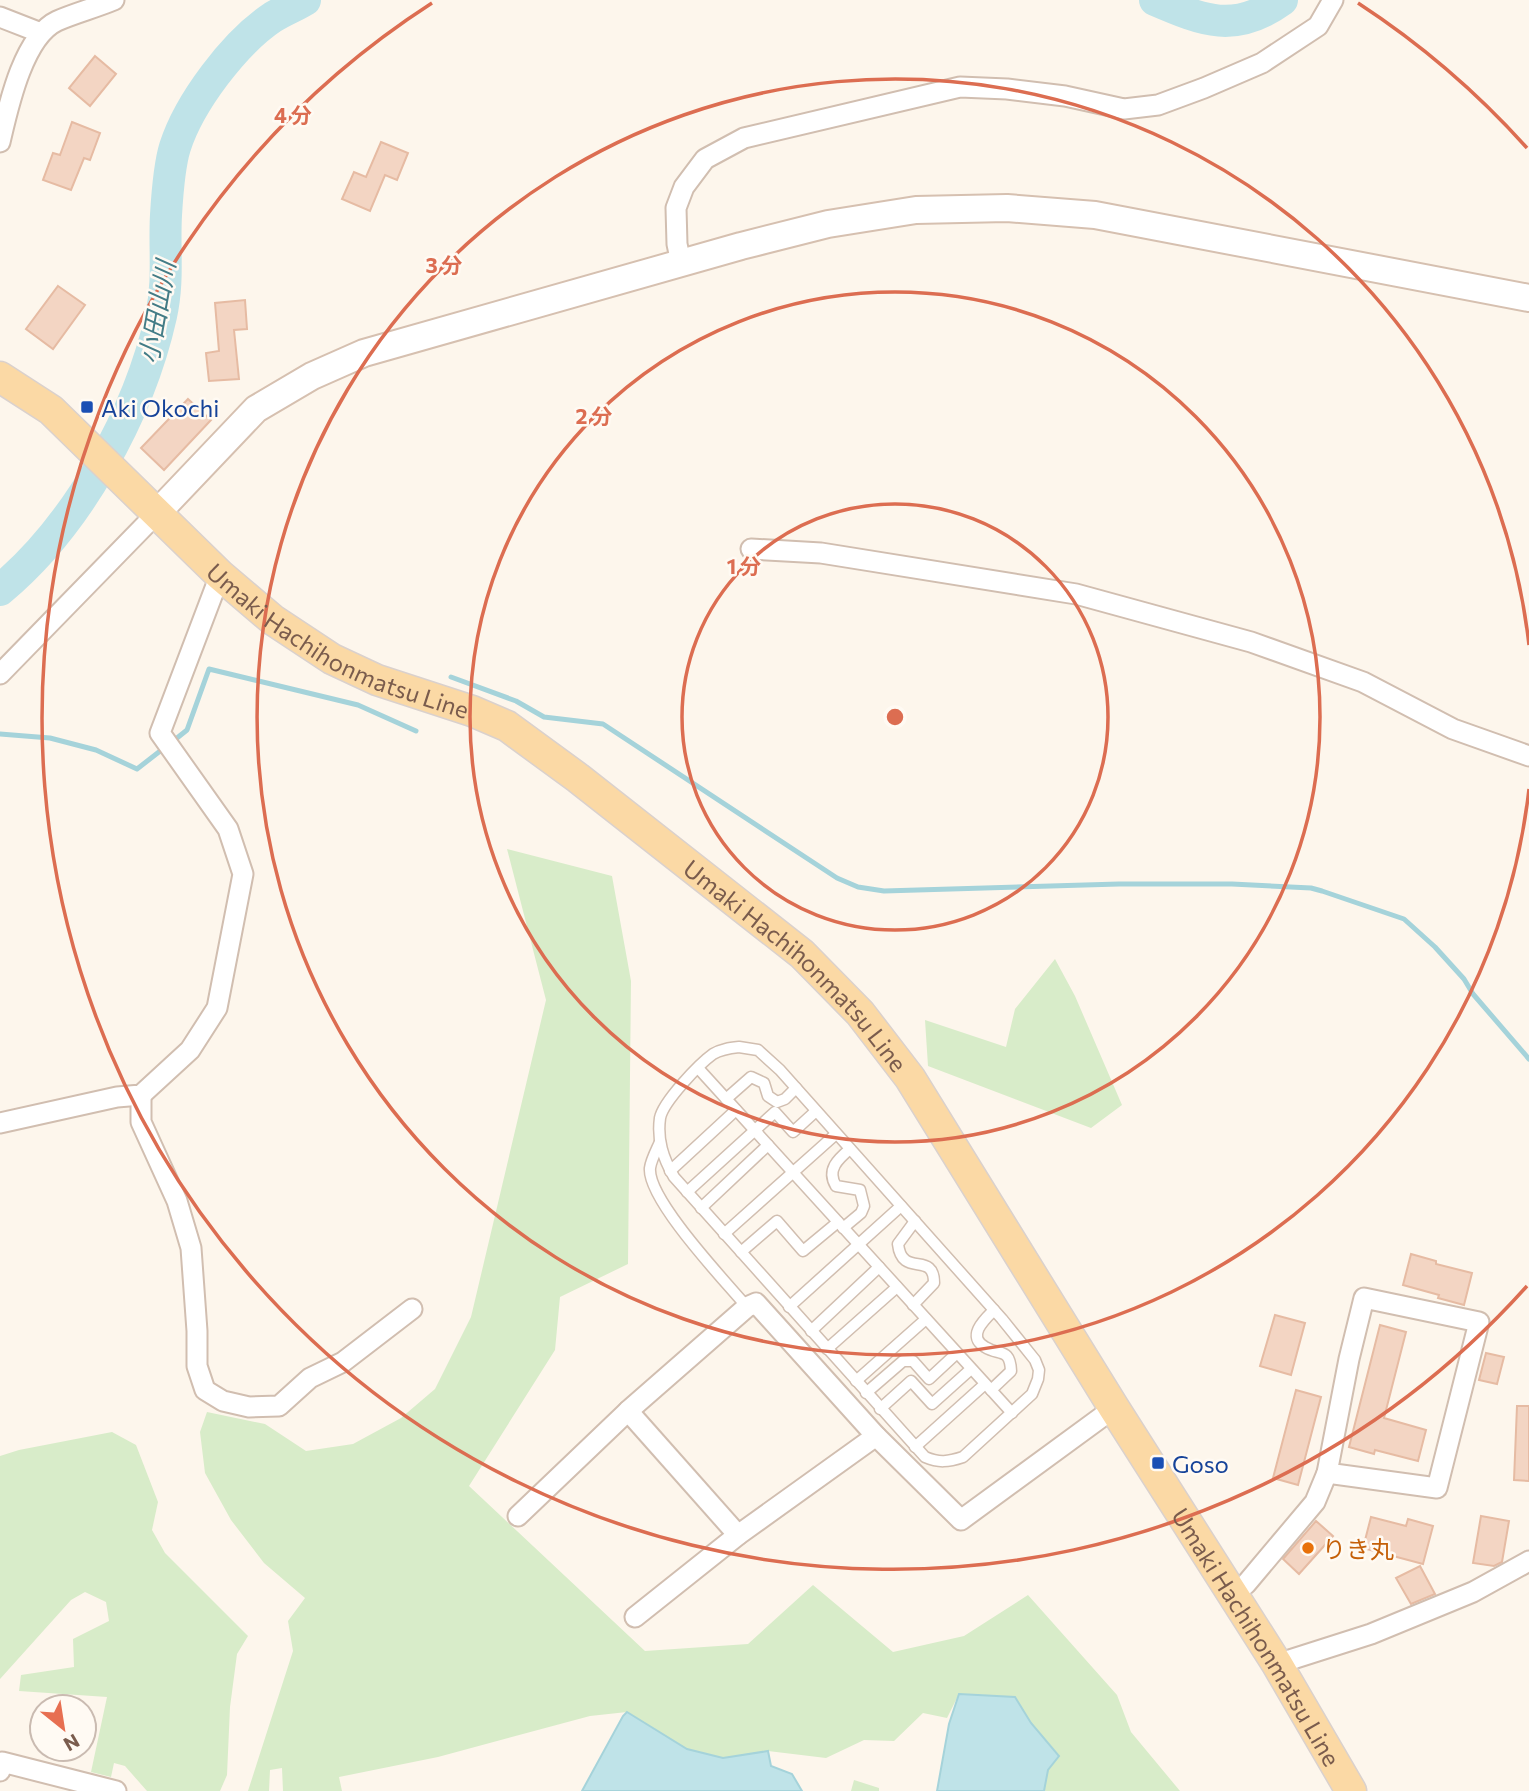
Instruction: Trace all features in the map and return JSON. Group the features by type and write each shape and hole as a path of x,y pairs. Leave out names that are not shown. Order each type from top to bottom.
{"main road":[{"name":"Umaki Hachihonmatsu Line","path":"0,377 51,410 220,575 273,620 332,659 377,680 472,711 507,726 747,909 827,977 874,1029 910,1079 1277,1664 1351,1791"}],"street":[{"path":"0,142 9,101 21,68 41,33 55,22 114,0"},
{"path":"681,263 677,244 676,208 684,187 705,159 744,138 960,88 1007,89 1065,96 1124,109 1158,105 1204,89 1262,62 1318,26 1333,0"},
{"path":"0,18 41,33"},
{"path":"0,674 256,409 312,376 364,353 828,224 916,210 1007,208 1095,215 1529,298"},
{"path":"751,549 821,553 1076,594 1251,642 1363,682 1453,729 1529,756"},
{"path":"0,1123 117,1097 141,1095 190,1050 217,1008 243,874 228,829 160,733 220,575"},
{"path":"141,1095 141,1122 177,1201 191,1248 197,1366 205,1390 223,1401 249,1407 279,1406 310,1378 343,1362 412,1309"},
{"path":"1232,1595 1246,1584 1315,1502 1327,1473 1364,1298 1479,1322 1437,1488 1327,1473"},
{"path":"518,1516 628,1411 747,1307 757,1303 876,1436 961,1520 1114,1408"},
{"path":"628,1411 738,1535"},
{"path":"635,1617 738,1535 876,1436"},
{"path":"1277,1664 1371,1634 1473,1592 1529,1561"},
{"path":"0,1771 2,1762 116,1791"}],"lane":[{"path":"739,1046 758,1050 796,1088 1027,1347 1039,1370 1032,1394 970,1451 949,1462 937,1462 925,1457 670,1171 662,1156 660,1116 665,1105 698,1068 714,1053 739,1046"},
{"path":"698,1068 1012,1413"},
{"path":"726,1099 751,1077 764,1083 768,1096 777,1102 785,1099 796,1088"},
{"path":"670,1171 736,1110"},
{"path":"687,1192 775,1112 793,1132 816,1111"},
{"path":"724,1234 836,1134"},
{"path":"660,1140 650,1168 654,1187 688,1239 747,1307"},
{"path":"701,1208 768,1146"},
{"path":"741,1252 777,1221 803,1251 861,1213 864,1206 860,1190 836,1185 831,1178 838,1159 850,1149"},
{"path":"789,1307 901,1206"},
{"path":"913,1305 934,1283 934,1275 928,1267 905,1261 899,1254 898,1244 915,1221"},
{"path":"811,1331 878,1267"},
{"path":"827,1349 897,1287"},
{"path":"915,1447 1011,1371 1011,1363 1001,1350 985,1347 978,1340 979,1326 994,1310"},
{"path":"856,1381 926,1319"},
{"path":"866,1393 903,1361 913,1361 929,1379 957,1353"},
{"path":"880,1409 911,1381 932,1404 971,1369"}],"green space":[{"path":"507,849 612,876 631,981 628,1264 560,1297 555,1350 469,1486 645,1651 748,1644 813,1585 893,1652 964,1636 1028,1595 1117,1695 1131,1732 1180,1791 1044,1791 1048,1770 1059,1755 1031,1723 1015,1697 959,1694 947,1718 923,1713 894,1741 864,1740 826,1758 768,1751 723,1758 686,1749 627,1712 590,1716 438,1757 339,1777 342,1791 283,1791 282,1768 270,1770 269,1791 248,1791 293,1651 288,1621 305,1598 264,1563 231,1520 205,1473 200,1432 207,1412 265,1424 306,1451 353,1444 401,1418 435,1389 471,1317 546,1000"},
{"path":"1055,959 1075,996 1122,1105 1091,1128 928,1066 925,1020 1006,1047 1015,1009"},
{"path":"112,1432 136,1445 158,1502 152,1530 165,1553 248,1636 237,1654 230,1707 227,1775 220,1791 147,1791 125,1766 114,1763 111,1777 91,1772 93,1763 98,1763 98,1739 107,1697 98,1696 98,1693 19,1691 21,1675 74,1667 73,1639 109,1621 106,1602 85,1592 71,1600 0,1679 0,1456"},
{"path":"854,1780 879,1788 879,1791 851,1791"}],"water":[{"path":"959,1694 1015,1697 1031,1723 1059,1756 1048,1770 1044,1791 937,1791 949,1724"},
{"path":"627,1712 687,1749 723,1758 768,1751 771,1766 792,1774 802,1791 582,1791"}],"building":[{"path":"95,56 116,74 90,106 69,88"},
{"path":"72,122 100,133 90,160 84,158 71,190 43,180 53,153 60,155"},
{"path":"381,142 408,153 397,180 385,175 370,211 342,199 354,172 366,177"},
{"path":"58,286 85,305 53,349 26,329"},
{"path":"245,300 247,329 234,330 239,379 209,381 206,353 219,351 215,303"},
{"path":"188,399 211,420 164,470 141,448"},
{"path":"1411,1254 1436,1261 1436,1264 1472,1273 1464,1305 1403,1285"},
{"path":"1275,1315 1305,1323 1291,1375 1260,1366"},
{"path":"1380,1325 1406,1332 1384,1418 1426,1430 1418,1461 1375,1450 1374,1454 1349,1447"},
{"path":"1486,1353 1504,1357 1497,1384 1479,1380"},
{"path":"1296,1390 1321,1397 1298,1485 1273,1478"},
{"path":"1517,1406 1529,1406 1529,1481 1514,1480"},
{"path":"1481,1516 1509,1521 1502,1562 1494,1566 1473,1563"},
{"path":"1371,1517 1406,1526 1408,1519 1433,1526 1423,1564 1363,1548"},
{"name":"りき丸","path":"1316,1521 1333,1536 1299,1574 1283,1559"},
{"path":"1420,1566 1435,1594 1411,1604 1396,1578"}],"waterway":[{"name":"小田山川","path":"0,590 55,534 79,501 102,465 138,391 151,353 163,303 166,277 166,215 172,162 175,147 191,112 215,75 243,42 273,17 305,0"},
{"name":"小田山川","path":"1155,0 1189,14 1219,21 1249,17 1282,0"},
{"path":"172,742 187,730 209,669 358,705 416,731"},
{"path":"451,677 516,701 544,717 603,724 837,878 858,887 884,891 1119,884 1232,884 1311,888 1404,919 1435,947 1464,979 1473,994 1529,1059"},
{"path":"0,734 50,738 96,750 137,769 164,748"}],"place":[{"name":"Aki Okochi","path":"87,407"},
{"name":"Goso","path":"1158,1463"},
{"name":"りき丸","path":"1308,1548"}]}
